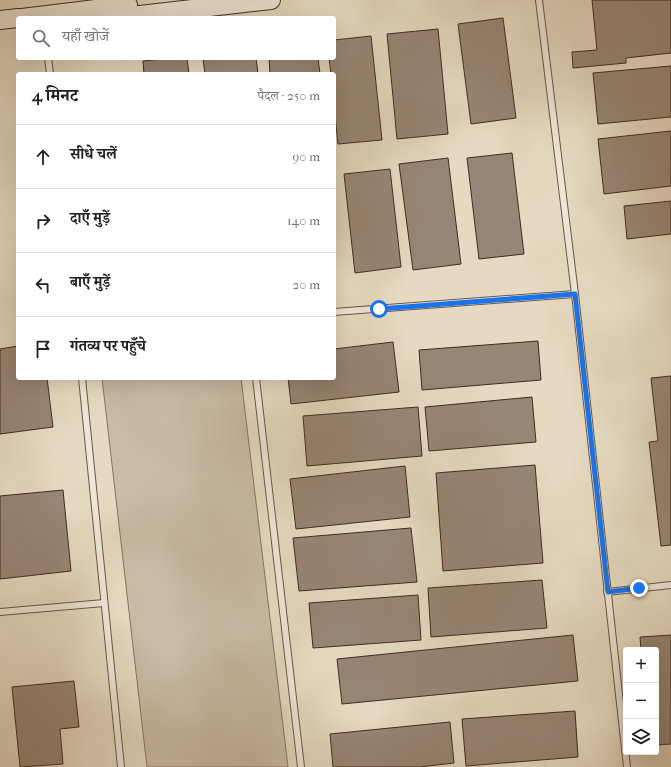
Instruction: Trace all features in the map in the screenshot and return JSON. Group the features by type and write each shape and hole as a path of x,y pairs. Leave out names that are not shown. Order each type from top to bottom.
{"street":[{"path":"52,16 171,0"},
{"path":"106,9 271,0"},
{"path":"0,20 16,18"},
{"path":"0,31 16,29"}],"lane":[{"path":"539,0 575,294 627,767"},
{"path":"48,60 50,72"},
{"path":"336,312 575,294"},
{"path":"82,380 121,767"},
{"path":"256,380 301,767"},
{"path":"608,592 671,585"},
{"path":"0,612 104,603"}],"shaded area":[{"path":"102,380 241,380 288,767 147,767"}],"building":[{"path":"592,0 671,0 671,53 626,58 626,63 573,68 572,52 597,50"},
{"path":"503,18 516,118 471,124 458,24"},
{"path":"438,29 448,134 397,139 387,34"},
{"path":"371,36 382,140 338,144 336,125 336,72 331,72 329,60 336,60 336,40"},
{"path":"187,60 189,72 144,72 143,61"},
{"path":"203,60 256,60 258,72 205,72"},
{"path":"269,60 318,60 320,72 270,72"},
{"path":"671,66 671,117 598,124 593,73"},
{"path":"671,131 671,186 604,194 598,139"},
{"path":"512,153 524,254 479,259 467,158"},
{"path":"448,158 461,264 413,270 399,164"},
{"path":"390,169 401,267 355,273 344,174"},
{"path":"671,201 671,234 627,239 624,206"},
{"path":"538,341 541,380 422,390 419,350"},
{"path":"393,342 399,392 291,404 288,380 336,380 336,349"},
{"path":"16,346 16,380 47,380 53,427 0,434 0,349"},
{"path":"671,376 671,545 661,546 649,442 658,441 651,378"},
{"path":"532,397 536,442 429,451 425,407"},
{"path":"418,407 422,456 307,466 303,416"},
{"path":"535,465 543,563 443,571 436,473"},
{"path":"405,466 410,517 296,529 290,479"},
{"path":"63,490 71,571 0,579 0,496"},
{"path":"411,528 417,582 299,591 293,538"},
{"path":"542,580 547,628 431,637 428,588"},
{"path":"418,595 421,640 313,648 309,603"},
{"path":"573,635 578,681 342,704 337,659"},
{"path":"671,635 671,744 659,745 659,647 641,647 640,637"},
{"path":"74,681 79,727 60,729 63,764 20,767 12,687"},
{"path":"575,711 578,757 466,766 462,719"},
{"path":"450,722 454,763 419,767 333,767 330,734"}],"route":[{"path":"379,309 575,294 608,592 639,588"}]}
